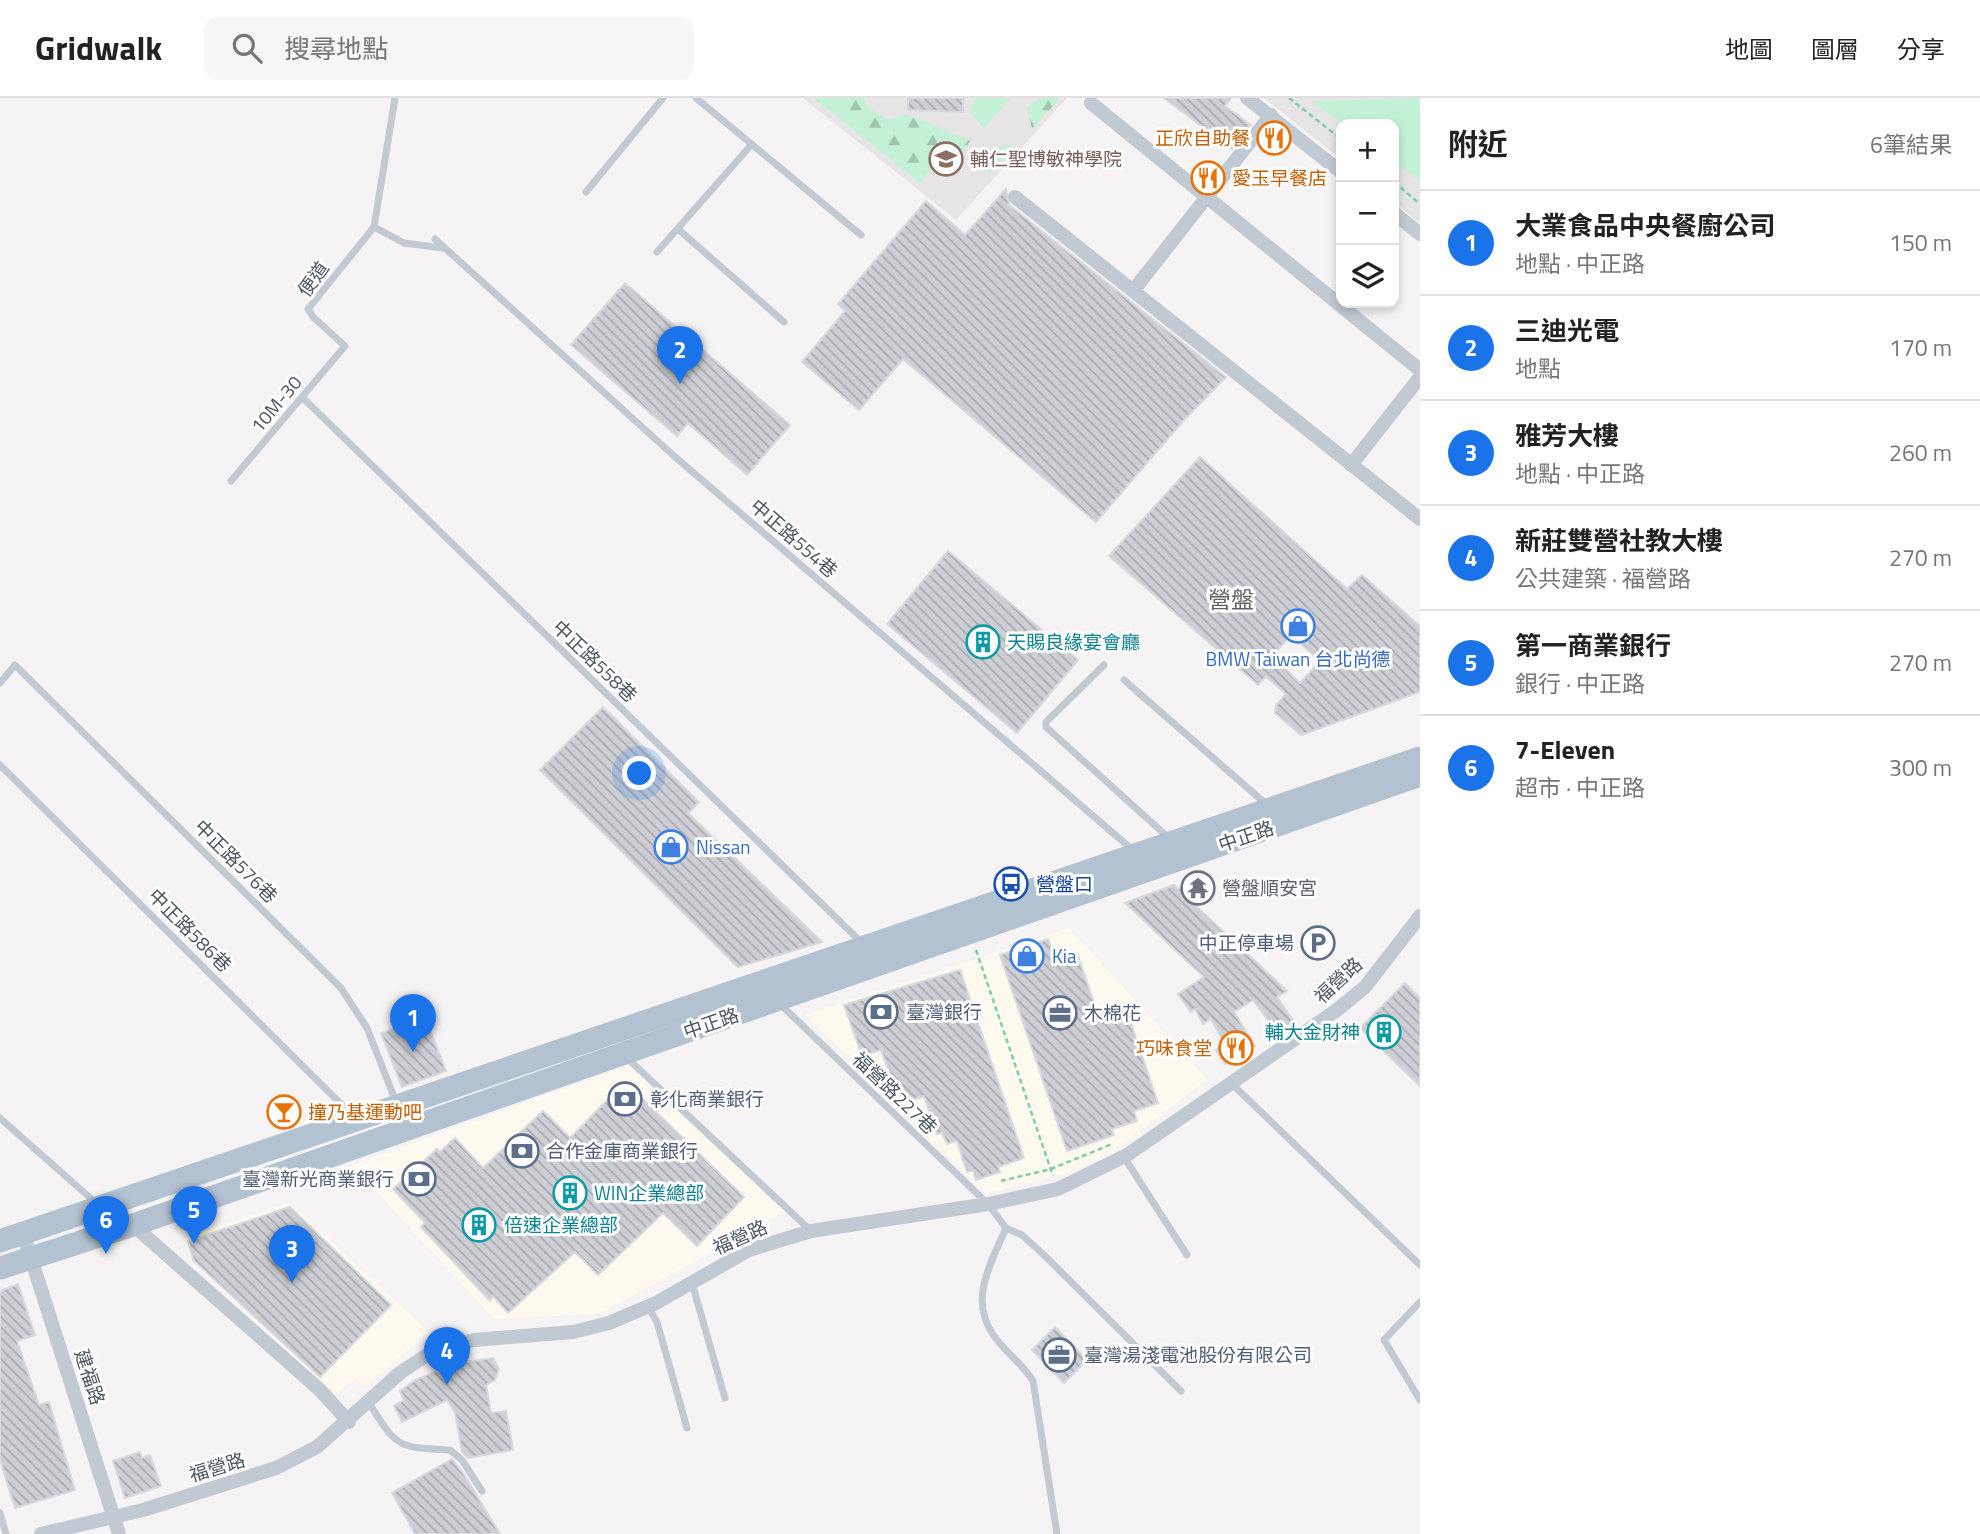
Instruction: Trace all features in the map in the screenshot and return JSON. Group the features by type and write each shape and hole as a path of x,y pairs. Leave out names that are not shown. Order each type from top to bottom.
{"main road":[{"name":"中正路","path":"0,1241 106,1210 355,1120 1420,758"},
{"name":"中正路","path":"0,1268 127,1222 623,1054 1420,775"}],"street":[{"path":"1247,98 1336,168"},
{"path":"1091,103 1420,370"},
{"path":"1133,291 1271,116"},
{"path":"1015,197 1420,520"},
{"path":"1399,218 1420,234"},
{"path":"1351,465 1420,377"},
{"name":"福營路","path":"41,1534 116,1516 276,1468 317,1447 349,1422 401,1372 438,1348 474,1340 573,1332 609,1323 648,1306 749,1250 811,1231 988,1204 1058,1189 1124,1156 1319,1023 1365,987 1415,932 1420,916"},
{"path":"127,1222 320,1390 349,1422"},
{"name":"建福路","path":"23,1233 120,1534"}],"lane":[{"name":"便道","path":"345,346 313,317 308,309 374,227 395,98"},
{"path":"586,192 663,98"},
{"path":"696,98 861,235"},
{"path":"657,252 752,144"},
{"name":"中正路554巷","path":"374,227 404,243 444,248 435,239 674,456 1137,854"},
{"path":"678,229 784,322"},
{"name":"10M-30","path":"231,481 345,346"},
{"name":"中正路558巷","path":"302,397 865,946"},
{"name":"中正路576巷","path":"0,683 15,665 341,988 368,1028 397,1106"},
{"path":"1104,665 1046,722 1046,727 1173,842"},
{"path":"1124,680 1272,809"},
{"name":"中正路586巷","path":"0,765 351,1111 355,1120"},
{"name":"福營路227巷","path":"759,983 988,1204 1006,1228 1022,1235 1044,1255 1181,1391"},
{"path":"623,1054 811,1231"},
{"path":"1230,1083 1420,1265"},
{"path":"0,1118 106,1210"},
{"path":"1124,1156 1187,1255"},
{"path":"1006,1228 982,1286 981,1303 993,1335 1025,1368 1033,1381 1057,1534"},
{"path":"692,1282 725,1398"},
{"path":"1420,1302 1384,1340 1420,1400"},
{"path":"648,1306 657,1322 687,1428"},
{"path":"369,1403 399,1443 415,1450 450,1450 462,1460 482,1491"},
{"path":"0,1513 6,1534"}],"path":[{"path":"1289,98 1336,135"},
{"path":"1399,186 1420,204"},
{"path":"976,950 1058,1189"},
{"path":"1001,1181 1051,1169 1112,1144"}],"shaded area":[{"name":"輔仁聖博敏神學院","path":"803,98 1067,98 956,220"},
{"path":"1264,98 1420,98 1420,223 1399,206 1399,119 1336,119 1336,155"},
{"path":"1069,928 1207,1079 1113,1152 1067,1173 986,1194 805,1015"},
{"path":"629,1065 785,1212 599,1314 494,1319 352,1165"},
{"path":"290,1203 429,1332 365,1387 355,1379 335,1394 192,1264 184,1238"}],"green space":[{"path":"814,98 865,98 865,106 888,120 907,114 970,141 962,156 940,156 920,183"},
{"path":"975,98 1011,98 984,128 970,112"},
{"path":"1041,98 1060,98 1032,129 1027,107"},
{"path":"1420,98 1420,181 1399,166 1399,119 1336,119 1311,101"},
{"path":"1010,145 1013,150 991,173 972,164 982,151"}],"building":[{"path":"908,98 963,98 963,112 908,110"},
{"path":"1164,98 1231,98 1225,106 1251,125 1232,149"},
{"path":"1006,189 1009,205 1226,377 1184,420 1096,522 903,359 859,410 802,362 845,311 838,304 926,201 965,235"},
{"path":"625,283 790,425 747,475 688,423 677,436 571,345"},
{"path":"1200,457 1347,589 1362,575 1420,626 1420,692 1301,735 1275,713 1276,705 1286,694 1266,677 1258,685 1109,556","holes":["1291,635 1320,661 1300,683 1272,656"]},
{"name":"天賜良緣宴會廳","path":"948,551 1078,660 1017,733 887,624"},
{"name":"Nissan","path":"603,707 699,802 688,813 822,942 738,967 540,770"},
{"path":"1193,877 1209,894 1196,906 1287,991 1277,997 1294,1022 1277,1032 1253,1000 1234,1012 1255,1046 1225,1064 1216,1050 1225,1044 1211,1019 1203,1024 1195,1009 1191,1012 1178,994 1204,977 1125,903 1174,885 1179,889"},
{"path":"1048,939 1056,960 1077,953 1097,1012 1124,1003 1158,1103 1134,1111 1137,1121 1112,1129 1114,1135 1067,1151 1000,955"},
{"path":"960,970 1024,1158 998,1167 1000,1172 976,1180 973,1170 967,1172 957,1141 947,1144 942,1133 937,1134 924,1096 900,1104 881,1050 862,1056 844,1005"},
{"name":"輔大金財神","path":"1405,983 1420,998 1420,1086 1360,1028"},
{"path":"425,1017 446,1071 402,1087 381,1033"},
{"path":"625,1082 744,1197 697,1246 663,1213 598,1275 575,1252 508,1313 493,1296 490,1301 421,1227 425,1223 393,1189 437,1149 440,1152 455,1138 483,1168 543,1111 570,1138"},
{"path":"290,1207 391,1305 320,1377 193,1260 188,1241"},
{"path":"18,1284 35,1335 17,1341 39,1405 49,1402 75,1490 15,1508 0,1459 0,1291"},
{"name":"臺灣湯淺電池股份有限公司","path":"1055,1327 1087,1360 1064,1383 1032,1350"},
{"path":"493,1358 499,1369 495,1380 486,1385 491,1413 506,1411 513,1450 468,1458 462,1452 455,1413 447,1400 402,1422 394,1406 404,1400 400,1391 415,1380 455,1363"},
{"path":"140,1452 142,1458 150,1455 161,1486 125,1498 113,1461"},
{"path":"452,1459 500,1534 415,1534 392,1493"}],"place":[{"name":"正欣自助餐","path":"1274,138"},
{"name":"輔仁聖博敏神學院","path":"946,159"},
{"name":"愛玉早餐店","path":"1208,178"},
{"name":"三迪光電","path":"680,384"},
{"name":"BMW Taiwan 台北尚德","path":"1298,626"},
{"name":"天賜良緣宴會廳","path":"983,642"},
{"name":"Nissan","path":"671,847"},
{"name":"營盤口","path":"1011,884"},
{"name":"營盤順安宮","path":"1198,888"},
{"name":"中正停車場","path":"1318,943"},
{"name":"Kia","path":"1027,956"},
{"name":"臺灣銀行","path":"881,1012"},
{"name":"木棉花","path":"1060,1013"},
{"name":"輔大金財神","path":"1384,1032"},
{"name":"巧味食堂","path":"1236,1048"},
{"name":"大業食品中央餐廚公司","path":"413,1052"},
{"name":"彰化商業銀行","path":"625,1099"},
{"name":"撞乃基運動吧","path":"284,1112"},
{"name":"合作金庫商業銀行","path":"522,1151"},
{"name":"臺灣新光商業銀行","path":"419,1179"},
{"name":"WIN企業總部","path":"570,1193"},
{"name":"倍速企業總部","path":"479,1225"},
{"name":"第一商業銀行","path":"194,1244"},
{"name":"7-Eleven","path":"106,1254"},
{"name":"雅芳大樓","path":"292,1283"},
{"name":"臺灣湯淺電池股份有限公司","path":"1059,1355"},
{"name":"新莊雙營社教大樓","path":"447,1385"}],"district":[{"name":"營盤","path":"1231,600"}]}
